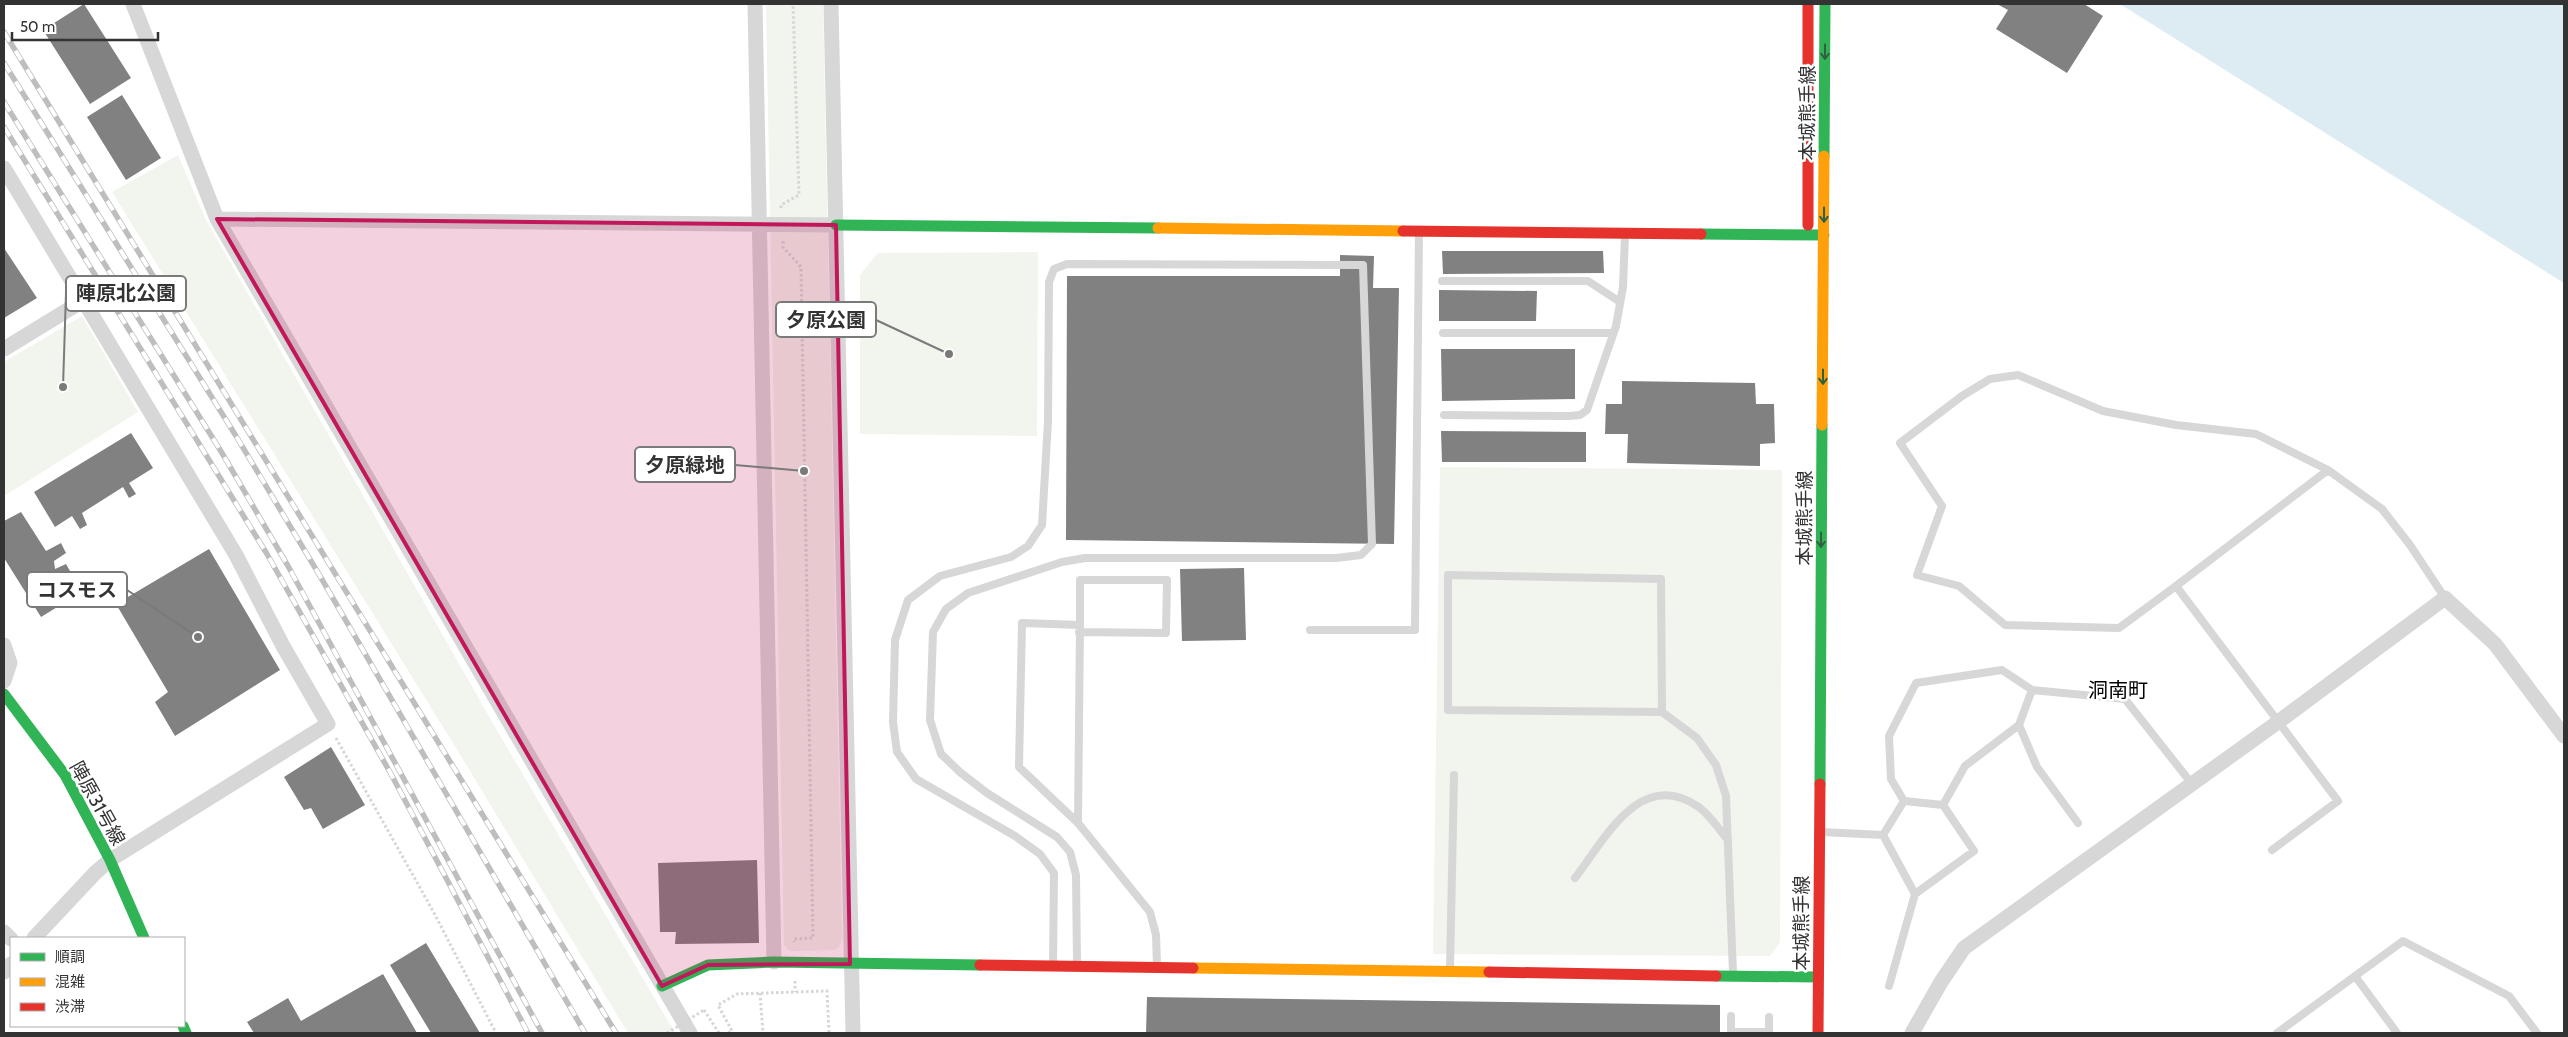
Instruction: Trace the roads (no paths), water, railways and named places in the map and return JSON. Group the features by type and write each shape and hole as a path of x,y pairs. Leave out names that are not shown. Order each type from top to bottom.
{"street":[{"path":"133,4 217,219 690,1033"},
{"path":"755,4 774,962"},
{"path":"831,4 850,964 853,1033"},
{"name":"本城熊手線","path":"1808,4 1808,240"},
{"name":"本城熊手線","path":"1818,1033 1825,4"},
{"path":"4,168 236,554 283,646 328,724 110,860 94,872 35,937"},
{"path":"217,219 759,225 782,223 1626,233 1808,240 1824,236"},
{"path":"4,349 84,300"},
{"path":"1912,1033 1941,982 1964,948 2278,722 2446,598 2495,644 2564,736"},
{"path":"4,645 10,663 4,681"},
{"name":"陣原31号線","path":"4,694 65,775 110,860 144,937"},
{"path":"662,986 708,965 774,962 1803,975 1818,977"}],"lane":[{"path":"1310,630 1415,630 1419,231"},
{"path":"1444,415 1580,415 1587,410 1614,333 1620,302 1626,233"},
{"path":"1053,966 1054,873 1040,854 1015,836 916,779 897,752 893,722 895,640 908,600 940,576 1011,557 1028,546 1042,525 1048,421 1049,282 1054,269 1067,264 1363,265 1372,544 1361,555 1336,558 1085,558 1062,562 968,593 946,609 933,632 930,720 941,754 987,793 1058,836 1070,852 1076,875 1077,966"},
{"path":"1442,281 1588,281 1620,302"},
{"path":"1443,333 1614,333"},
{"path":"2328,470 2119,628 2005,625 1959,586 1917,574 1942,506 1900,443 1962,396 1983,383 1990,379 2018,375 2103,411 2176,425 2256,434 2328,470 2382,509 2410,545 2446,598"},
{"path":"1662,712 1662,579 1448,575 1448,710 1662,712 1697,738 1716,765 1726,796 1733,974"},
{"path":"1078,823 1080,629 1080,580 1167,580 1166,633 1080,629 1022,623 1019,767 1078,823 1150,912 1156,934 1157,968"},
{"path":"2176,586 2338,801 2272,850"},
{"path":"1904,801 1891,779 1889,736 1916,683 2002,670 2032,690 2125,700 2192,784"},
{"path":"1943,805 1965,766 2019,725 2032,690"},
{"path":"2019,725 2037,767 2078,823"},
{"path":"1450,971 1454,775"},
{"path":"1575,878 1625,813 1641,800 1655,794 1677,797 1698,806 1728,840"},
{"path":"1883,835 1904,801"},
{"path":"1904,801 1943,805"},
{"path":"1889,986 1915,894 1974,851 1943,805"},
{"path":"1819,832 1883,835"},
{"path":"1883,835 1915,894"},
{"path":"2278,1033 2403,941 2510,996 2537,1033"},
{"path":"2355,976 2397,1033"},
{"path":"1731,1016 1731,1032 1769,1033 1769,1017"}],"railway":[{"path":"4,32 616,1033"},
{"path":"4,63 236,436 320,576 585,1033"},
{"path":"4,102 222,453 288,566 542,1033"},
{"path":"4,127 267,554 391,774 528,1033"}],"place":[{"name":"夕原公園","path":"949,354"},
{"name":"陣原北公園","path":"63,387"},
{"name":"夕原緑地","path":"804,471"},
{"name":"コスモス","path":"198,637"}],"district":[{"name":"洞南町","path":"2118,690"}]}
